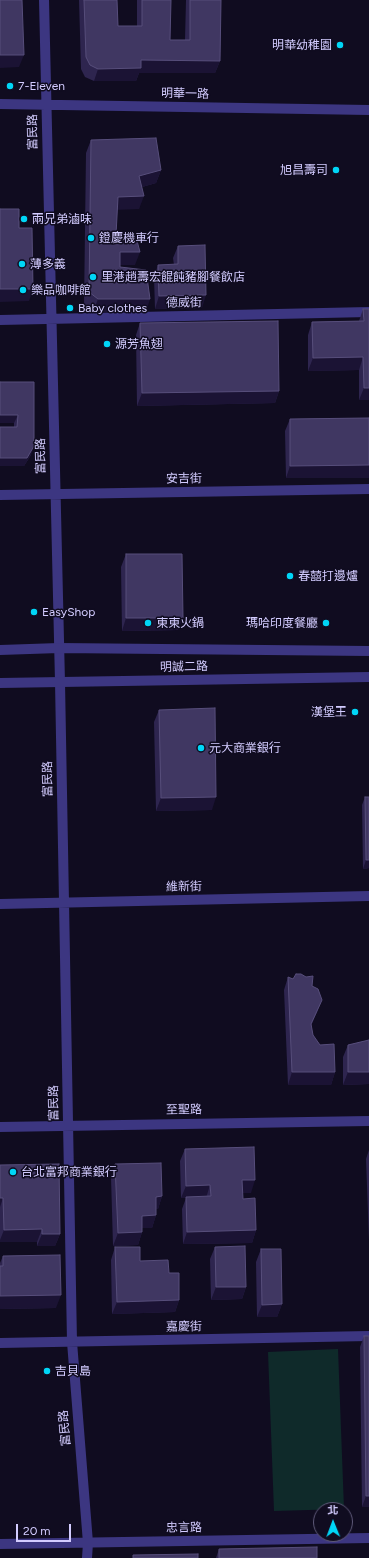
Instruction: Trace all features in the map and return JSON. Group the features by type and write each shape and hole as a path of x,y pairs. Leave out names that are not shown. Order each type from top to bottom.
{"street":[{"name":"富民路","path":"44,0 60,682 72,1342 88,1543 87,1558"},
{"name":"明華一路","path":"0,104 369,110"},
{"name":"德威街","path":"0,320 369,312"},
{"name":"安吉街","path":"0,495 369,489"},
{"name":"明誠二路","path":"0,650 59,648 369,651"},
{"name":"明誠二路","path":"0,683 369,677"},
{"name":"維新街","path":"0,904 369,896"},
{"name":"至聖路","path":"0,1127 369,1121"},
{"name":"嘉慶街","path":"0,1343 369,1336"},
{"name":"忠言路","path":"0,1544 369,1538"}],"green space":[{"path":"338,1349 344,1502 313,1502 313,1510 274,1511 268,1352"}],"building":[{"path":"0,0 22,0 24,55 0,55"},
{"path":"84,0 117,0 118,26 142,26 142,0 171,0 170,40 190,40 190,0 221,0 220,61 141,60 141,68 98,69 90,65 86,57"},
{"path":"156,138 161,170 139,176 144,196 118,197 116,235 136,237 140,252 120,252 120,267 146,270 150,299 98,299 89,292 91,140"},
{"path":"0,209 19,209 19,228 32,228 33,289 0,289"},
{"path":"205,245 206,295 159,296 158,265 178,264 178,246"},
{"path":"363,309 369,309 369,388 364,388 363,357 313,358 312,322 364,321"},
{"path":"278,321 279,391 142,393 140,323"},
{"path":"0,382 34,382 34,446 27,458 0,458 0,427 17,427 18,415 0,415"},
{"path":"369,418 369,465 290,466 290,419"},
{"path":"126,554 182,554 183,618 126,618"},
{"path":"215,708 216,797 161,798 159,710"},
{"path":"365,797 369,797 369,860 366,860"},
{"path":"296,974 301,974 306,977 313,976 312,986 318,989 322,1000 311,1024 313,1035 320,1045 334,1044 335,1072 292,1072 288,977 293,979"},
{"path":"369,1040 369,1072 348,1072 348,1045"},
{"path":"254,1147 255,1180 242,1180 243,1199 255,1198 256,1230 187,1232 186,1197 211,1196 210,1185 186,1186 185,1149"},
{"path":"161,1163 162,1196 156,1197 156,1215 142,1216 142,1232 118,1233 115,1164"},
{"path":"59,1164 60,1234 42,1234 42,1229 4,1230 3,1198 0,1198 0,1165"},
{"path":"245,1246 246,1287 216,1287 215,1247"},
{"path":"115,1247 140,1247 140,1261 168,1260 169,1273 179,1273 179,1300 117,1302"},
{"path":"261,1249 281,1249 282,1304 262,1305"},
{"path":"60,1255 61,1295 0,1296 0,1266 3,1266 3,1256"},
{"path":"364,1336 369,1336 369,1496 366,1496"},
{"path":"317,1547 317,1558 219,1558 219,1549"},
{"path":"198,1554 198,1558 133,1558 133,1555"}],"place":[{"name":"明華幼稚園","path":"340,45"},
{"name":"7-Eleven","path":"10,86"},
{"name":"旭昌壽司","path":"336,170"},
{"name":"兩兄弟滷味","path":"24,219"},
{"name":"鐙慶機車行","path":"91,238"},
{"name":"薄多義","path":"22,264"},
{"name":"里港趙壽宏餛飩豬腳餐飲店","path":"93,277"},
{"name":"樂品咖啡館","path":"23,290"},
{"name":"Baby clothes","path":"70,308"},
{"name":"源芳魚翅","path":"107,344"},
{"name":"春囍打邊爐","path":"290,576"},
{"name":"EasyShop","path":"34,612"},
{"name":"東東火鍋","path":"148,623"},
{"name":"瑪哈印度餐廳","path":"326,623"},
{"name":"漢堡王","path":"355,712"},
{"name":"元大商業銀行","path":"201,748"},
{"name":"台北富邦商業銀行","path":"13,1172"},
{"name":"吉貝島","path":"47,1371"}]}
